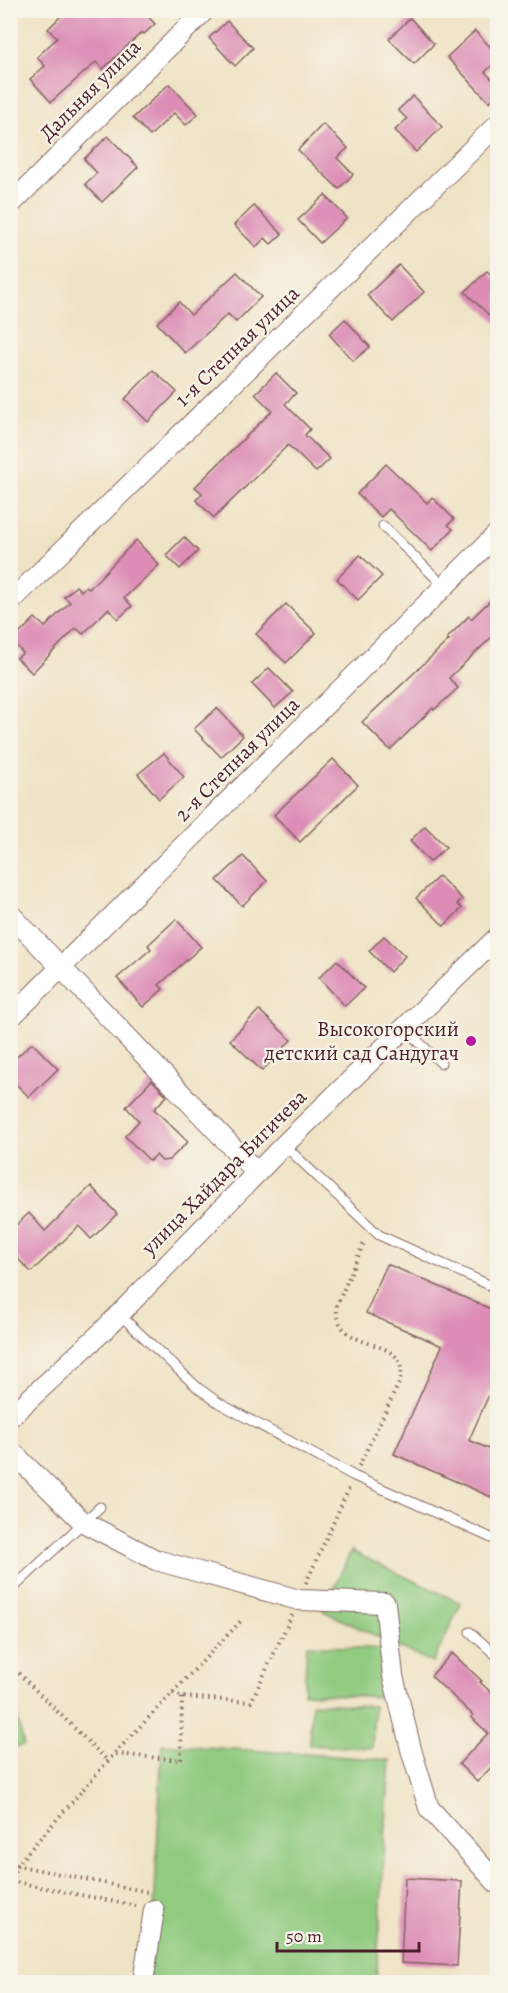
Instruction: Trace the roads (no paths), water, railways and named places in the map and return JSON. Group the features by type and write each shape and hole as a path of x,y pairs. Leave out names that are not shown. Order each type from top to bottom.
{"street":[{"name":"Дальняя улица","path":"10,205 205,10"},
{"name":"1-я Степная улица","path":"10,602 498,124"},
{"name":"2-я Степная улица","path":"10,1018 63,968 498,533"},
{"path":"10,914 257,1173"},
{"name":"улица Хайдара Бигичева","path":"10,1417 102,1332 284,1144 498,937"},
{"path":"10,1450 83,1522 156,1560 298,1600 386,1603 393,1676 412,1753 429,1808 498,1884"},
{"path":"143,1983 154,1902"}],"lane":[{"path":"383,526 444,586"},
{"path":"404,1028 441,1063"},
{"path":"284,1144 379,1235 498,1289"},
{"path":"118,1313 198,1388 219,1403 354,1476 498,1541"},
{"path":"10,1592 100,1507"},
{"path":"470,1632 498,1658"}],"place":[{"name":"Высокогорский детский сад Сандугач","path":"471,1041"}]}
